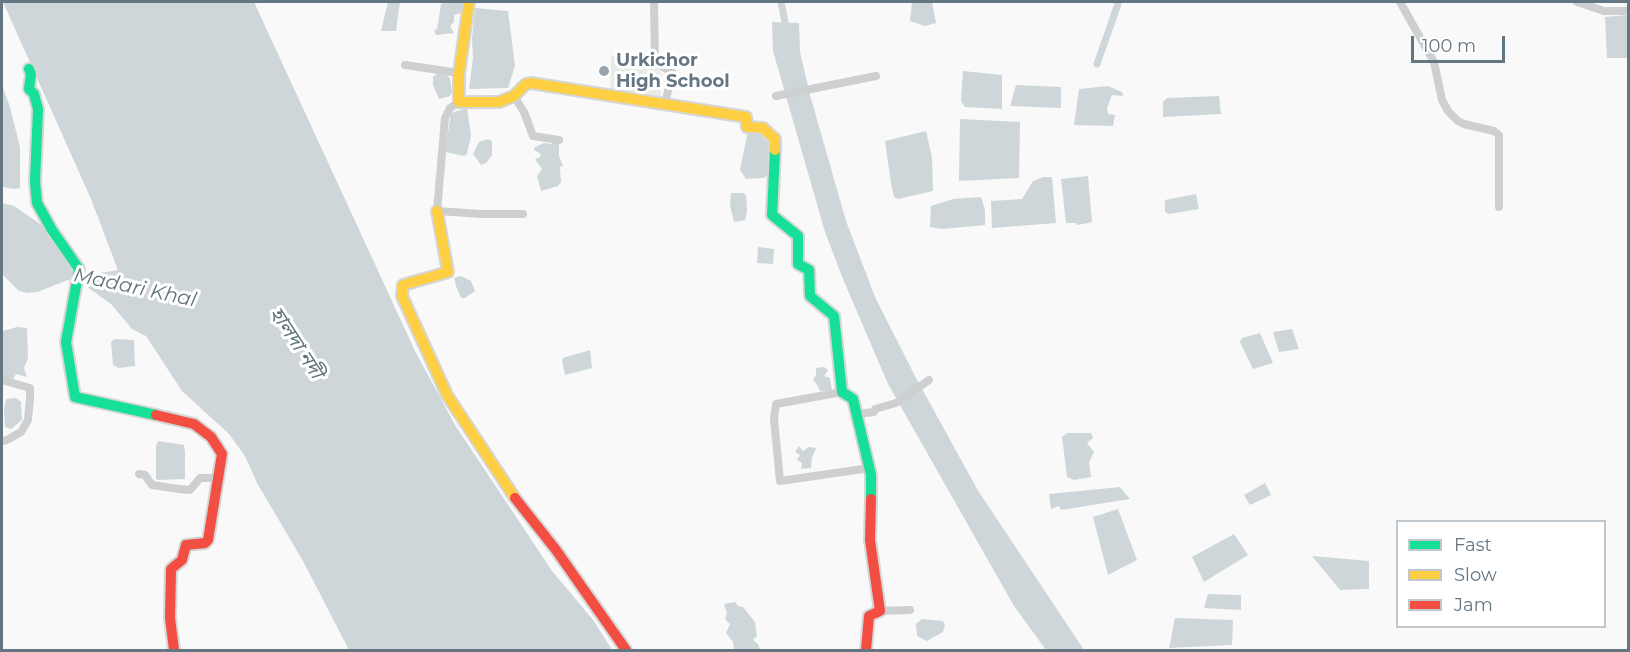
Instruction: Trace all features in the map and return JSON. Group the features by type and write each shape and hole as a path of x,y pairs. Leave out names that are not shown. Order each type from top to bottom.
{"street":[{"path":"459,102 459,73 469,2"},
{"path":"654,2 656,63 672,72 665,105"},
{"path":"1401,2 1434,62 1442,100 1448,111 1464,124 1494,131 1499,135 1499,207"},
{"path":"1576,2 1604,11 1629,11"},
{"path":"405,65 459,73"},
{"path":"29,69 31,74 29,89 34,94 38,109 35,162 37,203 52,230 79,269 66,342 75,397 194,424 211,437 222,454 208,540 205,543 186,545 182,560 171,569 170,618 174,651"},
{"path":"776,96 876,76"},
{"path":"626,651 556,550 524,512 447,394 402,296 403,285 448,272 436,211 445,118 450,108 459,102 493,102 514,96 526,84 531,83 746,117 747,127 763,128 775,139 772,215 798,236 798,264 809,270 810,296 834,316 842,392"},
{"path":"514,96 524,112 533,136 559,140"},
{"path":"436,211 523,214"},
{"path":"2,380 30,388 30,397 28,420 21,432 2,441"},
{"path":"857,414 874,412 875,409 896,403 926,383"},
{"path":"870,468 780,482 774,419 776,404 842,392 853,399 870,468 870,540 880,611"},
{"path":"139,474 145,475 152,485 190,490 200,478 218,478"},
{"path":"866,651 869,616 880,611 910,610"}],"shaded area":[{"path":"611,56 646,58 662,74 660,101 610,93"}],"water":[{"path":"3,2 254,2 415,351 455,425 552,571 594,621 612,650 349,650 303,561 257,483 245,456 229,434 182,391 146,336 132,329 111,304 82,283 68,280 37,292 27,293 19,291 2,274 2,203 14,206 43,226 73,269 88,275 118,270 91,199"},
{"path":"388,2 400,2 396,31 381,31"},
{"path":"446,2 464,4 465,12 454,15 454,22 450,26 454,33 436,35 434,31 437,29 441,4"},
{"path":"912,2 932,2 936,23 925,26 910,21"},
{"path":"475,8 508,11 515,66 508,88 469,89"},
{"path":"1628,15 1628,58 1607,58 1605,17"},
{"path":"772,22 799,23 800,52 810,95 846,221 875,297 977,489 1084,650 1046,650 1014,606 888,384 825,232 773,51"},
{"path":"441,71 450,78 452,92 450,96 439,99 433,85 433,77"},
{"path":"963,71 1002,75 1002,109 965,107 961,101"},
{"path":"2,85 20,147 20,188 14,189 2,187"},
{"path":"1016,85 1061,87 1061,108 1010,106"},
{"path":"1108,86 1122,92 1123,96 1112,95 1107,108 1108,114 1115,115 1113,126 1074,125 1079,89"},
{"path":"1219,96 1221,114 1163,117 1163,102 1167,98"},
{"path":"467,108 471,136 467,154 464,156 445,152 451,113"},
{"path":"960,119 1020,122 1019,178 959,181"},
{"path":"748,130 763,134 764,139 773,143 772,173 763,178 746,179 740,170"},
{"path":"926,131 932,158 933,191 898,199 894,197 885,141"},
{"path":"488,139 492,141 492,155 486,163 481,165 473,154 479,142"},
{"path":"544,143 559,144 559,156 563,166 560,167 561,182 558,186 541,191 537,176 542,169 535,159 541,154 534,150 535,147"},
{"path":"1088,176 1092,222 1078,225 1066,223 1061,179"},
{"path":"1052,177 1056,223 992,228 991,201 1022,199 1033,181"},
{"path":"731,193 746,195 745,220 734,222 730,205"},
{"path":"1196,194 1199,209 1169,214 1165,212 1165,200"},
{"path":"981,197 985,210 985,225 942,229 930,227 931,206 953,199"},
{"path":"758,247 774,249 773,264 757,263"},
{"path":"461,276 471,281 475,291 465,298 461,298 454,278"},
{"path":"17,327 27,328 28,358 24,368 27,377 16,374 13,379 2,377 3,331"},
{"path":"1292,329 1299,349 1279,352 1273,332"},
{"path":"1260,333 1273,363 1253,369 1240,342 1242,338"},
{"path":"116,339 134,340 135,366 119,368 113,365 111,343"},
{"path":"590,350 592,368 565,375 563,358"},
{"path":"824,367 828,370 824,376 830,378 832,390 820,391 813,380 816,368"},
{"path":"16,398 21,402 22,420 11,429 5,427 4,411 6,399"},
{"path":"1067,433 1091,433 1093,438 1087,443 1094,452 1089,462 1091,477 1074,480 1067,477 1062,437"},
{"path":"158,441 184,445 185,479 156,479"},
{"path":"799,446 803,451 809,447 816,448 811,468 801,469 802,463 797,460 800,455 795,452"},
{"path":"1265,483 1271,495 1250,505 1244,495"},
{"path":"1120,487 1130,499 1061,510 1059,506 1051,509 1049,494"},
{"path":"1118,509 1137,560 1108,575 1093,517"},
{"path":"1234,534 1248,555 1204,582 1192,557"},
{"path":"1312,556 1369,561 1369,589 1340,590"},
{"path":"1208,594 1241,595 1241,610 1204,608"},
{"path":"735,602 738,606 743,607 755,622 757,636 753,640 758,644 760,650 734,650 733,642 726,633 730,624 725,619 727,613 724,604"},
{"path":"1175,618 1233,620 1232,645 1169,648"},
{"path":"922,619 943,621 945,625 943,632 927,641 917,636 916,624"}],"waterway":[{"path":"781,2 787,32"},
{"path":"1097,64 1117,2"}],"traffic: fast":[{"path":"29,69 31,74 29,89 34,94 38,109 35,182 37,203 52,230 79,269 66,342 75,397 156,415"},
{"path":"775,150 772,215 798,236 798,264 809,270 810,296 834,316 842,392 853,399 871,475 871,499"}],"traffic: slow":[{"path":"469,2 459,73 459,102 499,102 514,96 526,84 531,83 746,117 747,127 763,128 775,139 775,150"},
{"path":"437,211 448,272 403,285 402,296 447,395 515,498"}],"traffic: jam":[{"path":"156,415 194,424 211,437 222,454 208,540 205,543 186,545 182,560 171,569 170,618 174,650"},
{"path":"515,498 556,550 626,650"},
{"path":"866,650 869,616 880,611 870,540 871,499"}],"place":[{"name":"Urkichor High School","path":"604,71"}],"water label":[{"name":"Madari Khal","path":"135,288"},
{"name":"হালদা নদী","path":"296,343"}]}
